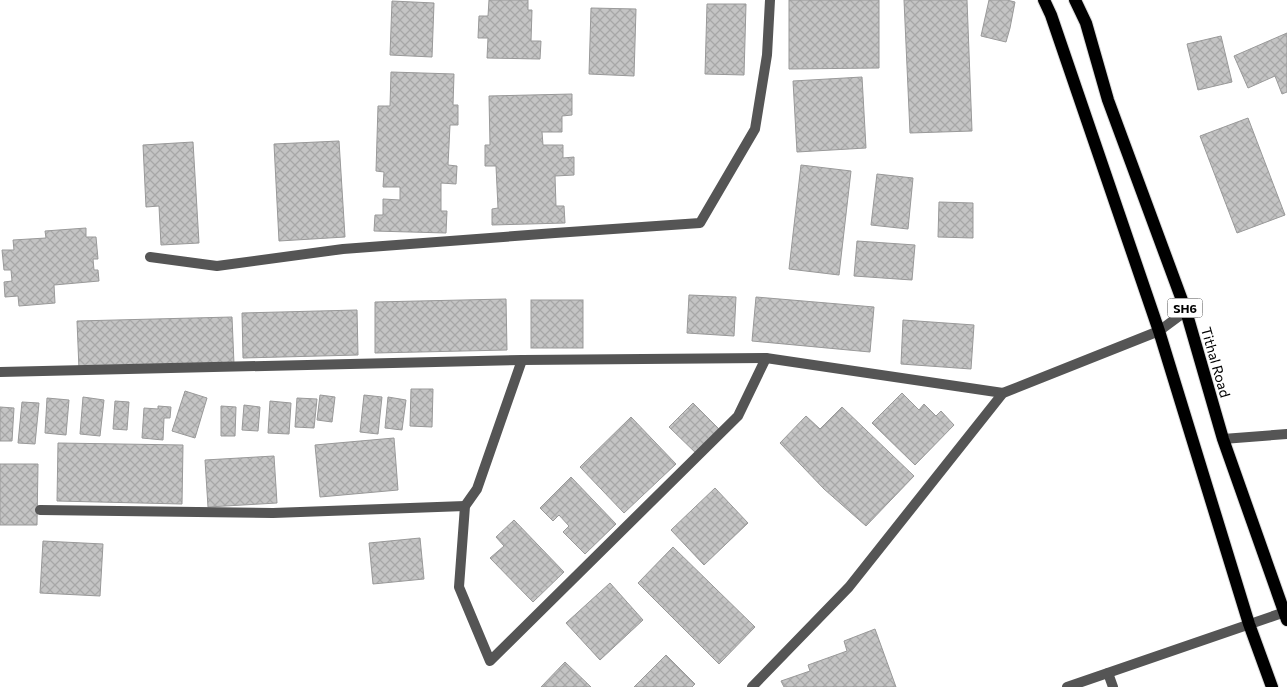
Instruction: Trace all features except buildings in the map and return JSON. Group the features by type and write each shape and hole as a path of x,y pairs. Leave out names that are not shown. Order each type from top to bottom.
{"main road":[{"path":"1044,0 1051,15 1159,331 1249,624 1272,687"},
{"name":"Tithal Road","path":"1075,0 1086,24 1108,100 1186,310 1223,439 1286,616"}],"street":[{"path":"150,257 217,266 343,250 700,223 755,129 768,55 770,0"},
{"path":"752,687 849,587 1003,393 1159,331 1186,310"},
{"path":"0,372 522,360 766,358 1003,393"},
{"path":"522,360 477,488 465,506 459,587 490,662 738,416 766,358"},
{"path":"1223,439 1287,434"},
{"path":"40,510 273,513 465,506"},
{"path":"1067,687 1249,624 1286,616"},
{"path":"1108,673 1113,687"}]}
